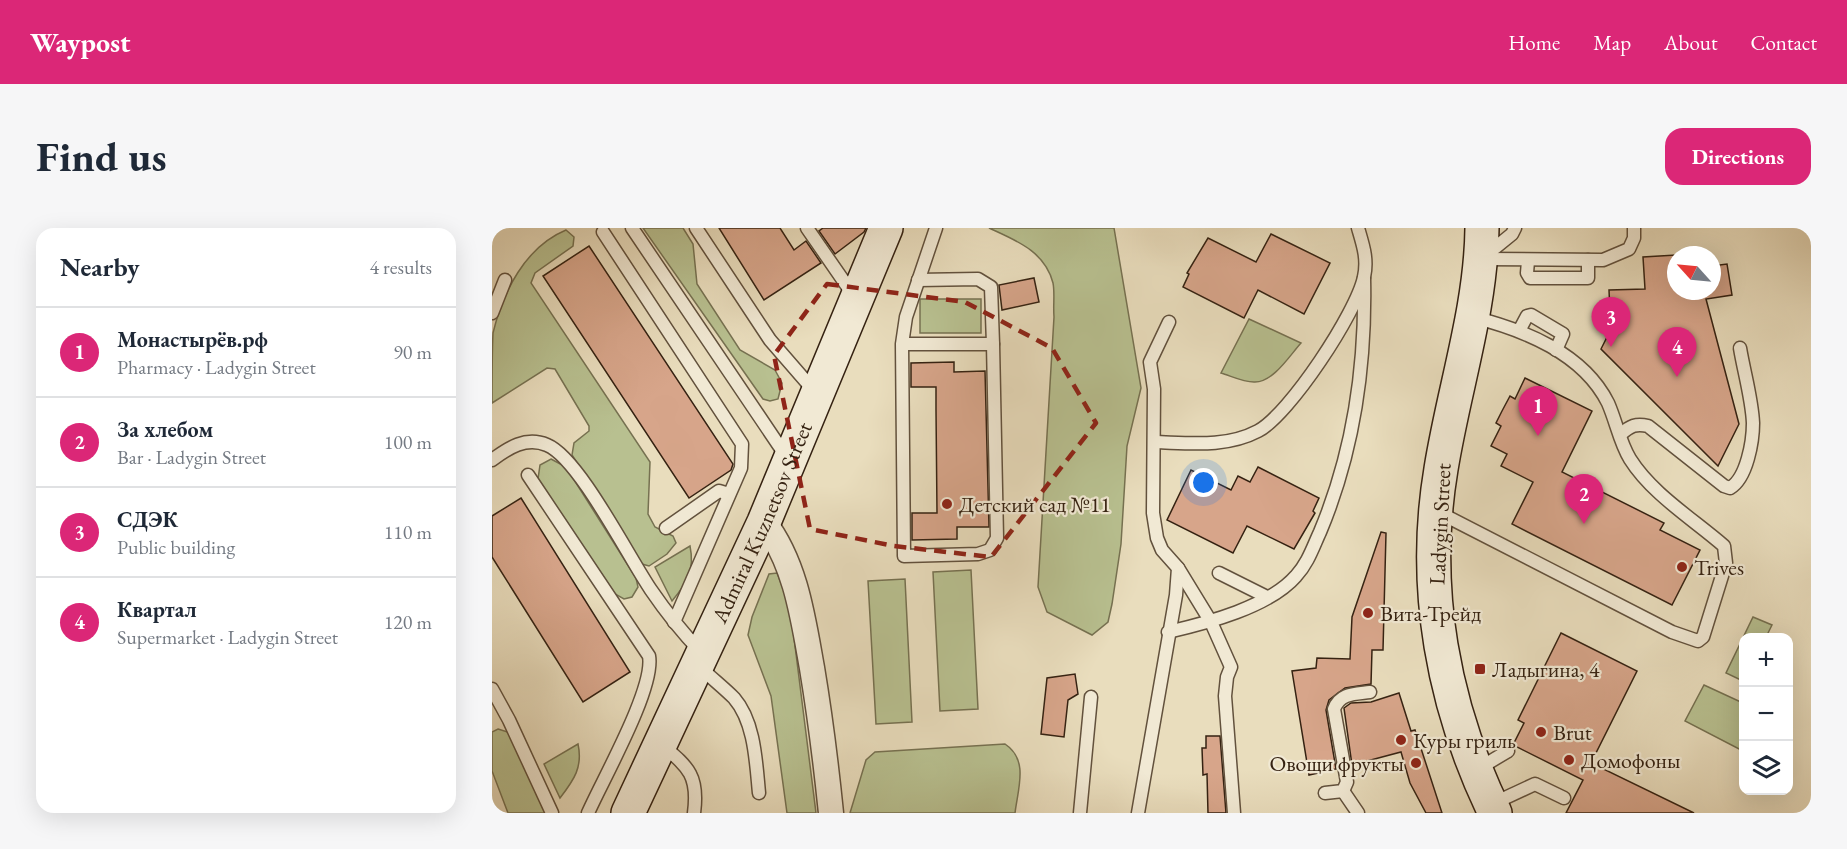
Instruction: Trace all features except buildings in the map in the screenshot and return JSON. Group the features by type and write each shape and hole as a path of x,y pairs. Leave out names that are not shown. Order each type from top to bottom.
{"main road":[{"name":"Admiral Kuznetsov Street","path":"628,813 765,522 819,397 886,228"},
{"name":"Ladygin Street","path":"1482,243 1473,317 1440,471 1434,559 1441,652 1453,707 1476,771 1493,809"}],"street":[{"path":"765,522 782,551 801,604 821,724 831,813"}],"lane":[{"path":"632,228 790,462"},
{"path":"696,228 770,340 819,397"},
{"path":"807,228 857,300"},
{"path":"918,280 978,279 987,282 992,287 997,538 990,550 978,554 904,556 902,344 906,317 918,280 936,228"},
{"path":"1168,632 1211,622 1267,597 1296,577 1307,562 1332,503 1362,375 1366,254 1358,228"},
{"path":"1482,243 1512,234 1515,228"},
{"path":"1482,243 1528,261 1588,260 1619,256 1629,249 1634,238 1634,228"},
{"path":"603,232 742,444 741,468 674,622"},
{"path":"1528,261 1527,273 1530,278 1588,278 1588,260"},
{"path":"1565,261 1565,278"},
{"path":"1155,442 1224,443 1260,431 1287,405 1332,341 1352,307 1364,278"},
{"path":"492,314 505,280"},
{"path":"1519,331 1529,315 1545,323 1563,334 1556,350"},
{"path":"1437,512 1672,632 1698,641 1703,637 1726,563 1724,546 1647,481 1629,457 1607,401 1577,362 1519,331 1473,317"},
{"path":"1169,322 1149,362 1154,388 1154,526 1162,550 1178,568 1211,622 1231,667 1227,677 1225,696 1234,813"},
{"path":"1536,340 1545,323"},
{"path":"902,344 993,344"},
{"path":"1621,434 1629,426 1640,424 1648,426 1724,486 1730,488 1735,485 1748,453 1753,423 1740,348"},
{"path":"492,460 509,447 526,442 549,446 565,459 674,622 701,660 734,699 743,714 754,748 759,793"},
{"path":"528,475 649,656 651,667 644,692 588,813"},
{"path":"666,528 719,492 729,494"},
{"path":"1138,813 1178,568"},
{"path":"1219,573 1267,597"},
{"path":"492,689 509,720 552,813"},
{"path":"1343,791 1347,782 1334,709 1342,696 1370,692"},
{"path":"1080,813 1091,697"},
{"path":"660,743 690,769 696,794 694,813"},
{"path":"1476,771 1508,751"},
{"path":"1493,809 1535,784 1564,798"},
{"path":"1325,793 1343,791"},
{"path":"1343,791 1358,813"}],"highlighted area":[{"path":"827,284 965,302 1052,348 1096,423 991,557 894,546 810,529 774,355"}],"green space":[{"path":"643,228 683,228 693,244 697,284 740,350 775,370 782,383 778,399 770,401 763,399"},
{"path":"989,228 1114,228 1141,388 1127,446 1121,544 1112,604 1108,622 1092,635 1047,612 1038,587 1054,317 1053,283 1043,263 1028,248"},
{"path":"566,230 574,237 573,246 535,273 531,283 650,462 648,514 655,527 673,536 676,543 667,554 649,566 642,564 572,455 574,443 589,431 589,426 555,369 547,368 492,403 493,333 503,302 518,272 528,259 552,238"},
{"path":"920,299 981,299 981,333 920,333"},
{"path":"1249,319 1301,343 1281,367 1268,378 1254,382 1221,373"},
{"path":"551,459 566,467 636,578 638,587 632,597 624,599 615,594 538,479 540,465"},
{"path":"690,546 691,562 688,576 672,601 655,567"},
{"path":"971,570 978,709 940,711 933,572"},
{"path":"777,573 790,606 816,813 787,813 771,696 748,635 752,617 769,574"},
{"path":"905,579 912,722 876,724 868,581"},
{"path":"1753,617 1772,625 1768,633 1745,633"},
{"path":"1739,646 1739,679 1726,673"},
{"path":"1704,685 1739,701 1739,749 1685,721"},
{"path":"498,729 511,733 546,813 508,813 492,771 492,732"},
{"path":"578,744 579,760 576,773 560,798 544,764"},
{"path":"1005,744 1017,758 1020,766 1015,813 850,813 866,760 875,752"}],"place":[{"name":"СДЭК","path":"1611,347"},
{"name":"Квартал","path":"1677,377"},
{"name":"Монастырёв.рф","path":"1538,436"},
{"name":"Детский сад №11","path":"947,504"},
{"name":"За хлебом","path":"1584,524"},
{"name":"Trives","path":"1682,567"},
{"name":"Вита-Трейд","path":"1368,613"},
{"name":"Ладыгина, 4","path":"1480,669"},
{"name":"Brut","path":"1541,732"},
{"name":"Куры гриль","path":"1401,740"},
{"name":"Домофоны","path":"1569,760"},
{"name":"Овощи фрукты","path":"1416,763"}]}
